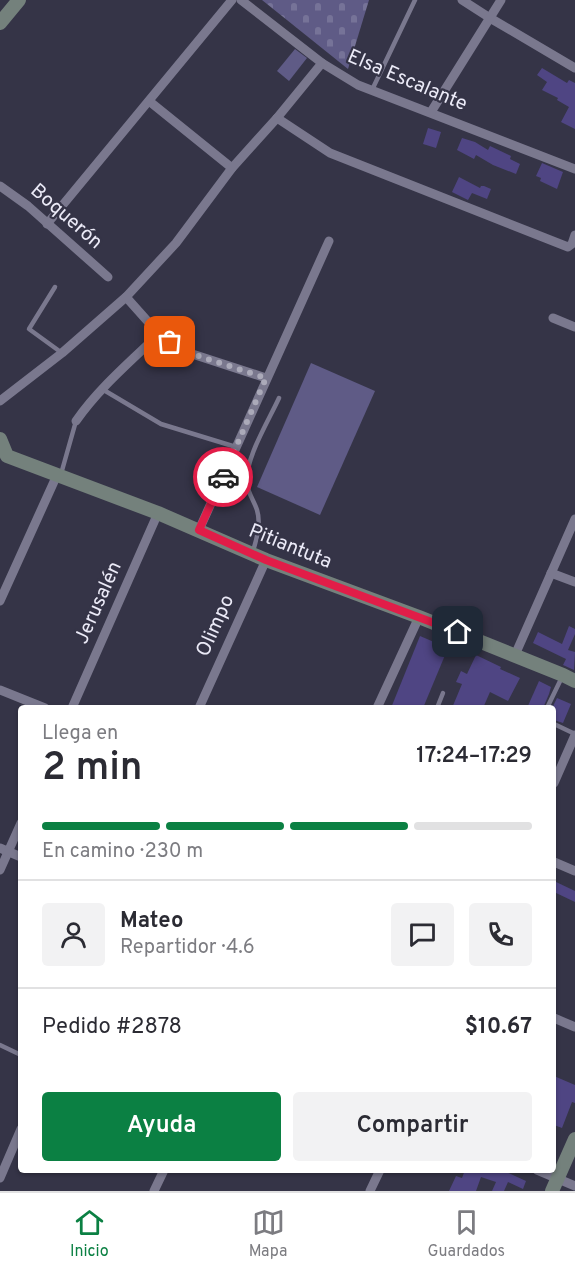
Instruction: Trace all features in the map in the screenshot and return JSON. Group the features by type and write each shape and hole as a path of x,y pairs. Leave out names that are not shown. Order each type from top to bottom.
{"street":[{"path":"0,23 19,0"},
{"path":"47,224 232,0"},
{"name":"Elsa Escalante","path":"241,0 322,63 358,85 575,169"},
{"path":"462,0 575,68"},
{"path":"431,112 501,0"},
{"path":"0,401 62,353 126,297 176,243 232,168 322,63"},
{"path":"149,101 232,168"},
{"path":"277,118 330,153 568,246 572,244 575,235"},
{"name":"Boquerón","path":"0,186 28,206 108,277"},
{"path":"199,530 329,241"},
{"path":"126,297 159,334 180,350 266,378"},
{"path":"553,318 575,327"},
{"path":"76,421 102,389 159,334"},
{"name":"Pitiantuta","path":"0,439 3,459 58,476 158,513 266,560 419,616 569,678"},
{"path":"0,601 58,476"},
{"name":"Jerusalén","path":"73,705 158,513"},
{"path":"515,655 575,519"},
{"name":"Olimpo","path":"200,705 266,560"},
{"path":"551,573 575,582"},
{"path":"378,705 419,616"},
{"path":"0,690 38,705"},
{"path":"556,778 575,734"},
{"path":"0,870 4,850 18,828"},
{"path":"4,850 18,856"},
{"path":"556,863 575,871"},
{"path":"556,1019 575,1027"},
{"path":"0,1178 18,1136"},
{"path":"555,1185 575,1140"},
{"path":"154,1191 163,1173"},
{"path":"370,1191 379,1173"},
{"path":"541,1173 555,1185 575,1186"}],"lane":[{"path":"372,90 415,0"},
{"path":"55,287 28,329 62,353"},
{"path":"102,389 161,424 236,447"},
{"path":"252,553 259,525 257,511 247,483 248,462 279,398"},
{"path":"58,476 76,421"},
{"path":"549,705 569,678"},
{"path":"437,705 443,693"},
{"path":"556,725 575,734"},
{"path":"0,1045 18,1054"}],"green space":[{"path":"262,0 369,0 348,69"},
{"path":"295,49 307,58 289,81 277,71"},
{"path":"311,363 375,391 320,515 257,487"}],"building":[{"path":"542,68 567,83 569,80 575,83 575,129 561,122 569,107 542,90 547,82 537,75"},
{"path":"428,128 441,132 436,148 423,144"},
{"path":"462,138 475,142 488,150 490,146 511,156 510,159 520,164 516,174 476,155 474,159 457,150"},
{"path":"542,163 563,172 557,189 540,181 541,178 536,176"},
{"path":"459,177 480,188 484,186 491,189 487,199 472,193 468,200 452,192"},
{"path":"569,626 575,629 568,650 575,652 574,670 563,665 566,659 533,643 538,632 562,644"},
{"path":"420,636 448,648 424,705 392,705"},
{"path":"476,655 520,678 508,701 490,692 484,705 453,705 462,684 456,682 461,671 467,674"},
{"path":"539,681 551,687 544,705 528,705"},
{"path":"557,698 571,704 563,723 556,721 556,705 554,705"},
{"path":"556,882 575,891 575,902 556,893"},
{"path":"556,1077 575,1085 575,1103 572,1102 562,1128 556,1126"},
{"path":"464,1173 509,1173 526,1181 523,1189 508,1182 504,1191 492,1191 496,1182 481,1177 476,1191 449,1191 456,1176 462,1178"}],"way so far":[{"path":"170,342 180,350 266,378 223,477"}],"route":[{"path":"223,477 199,530 266,560 458,632"}]}
